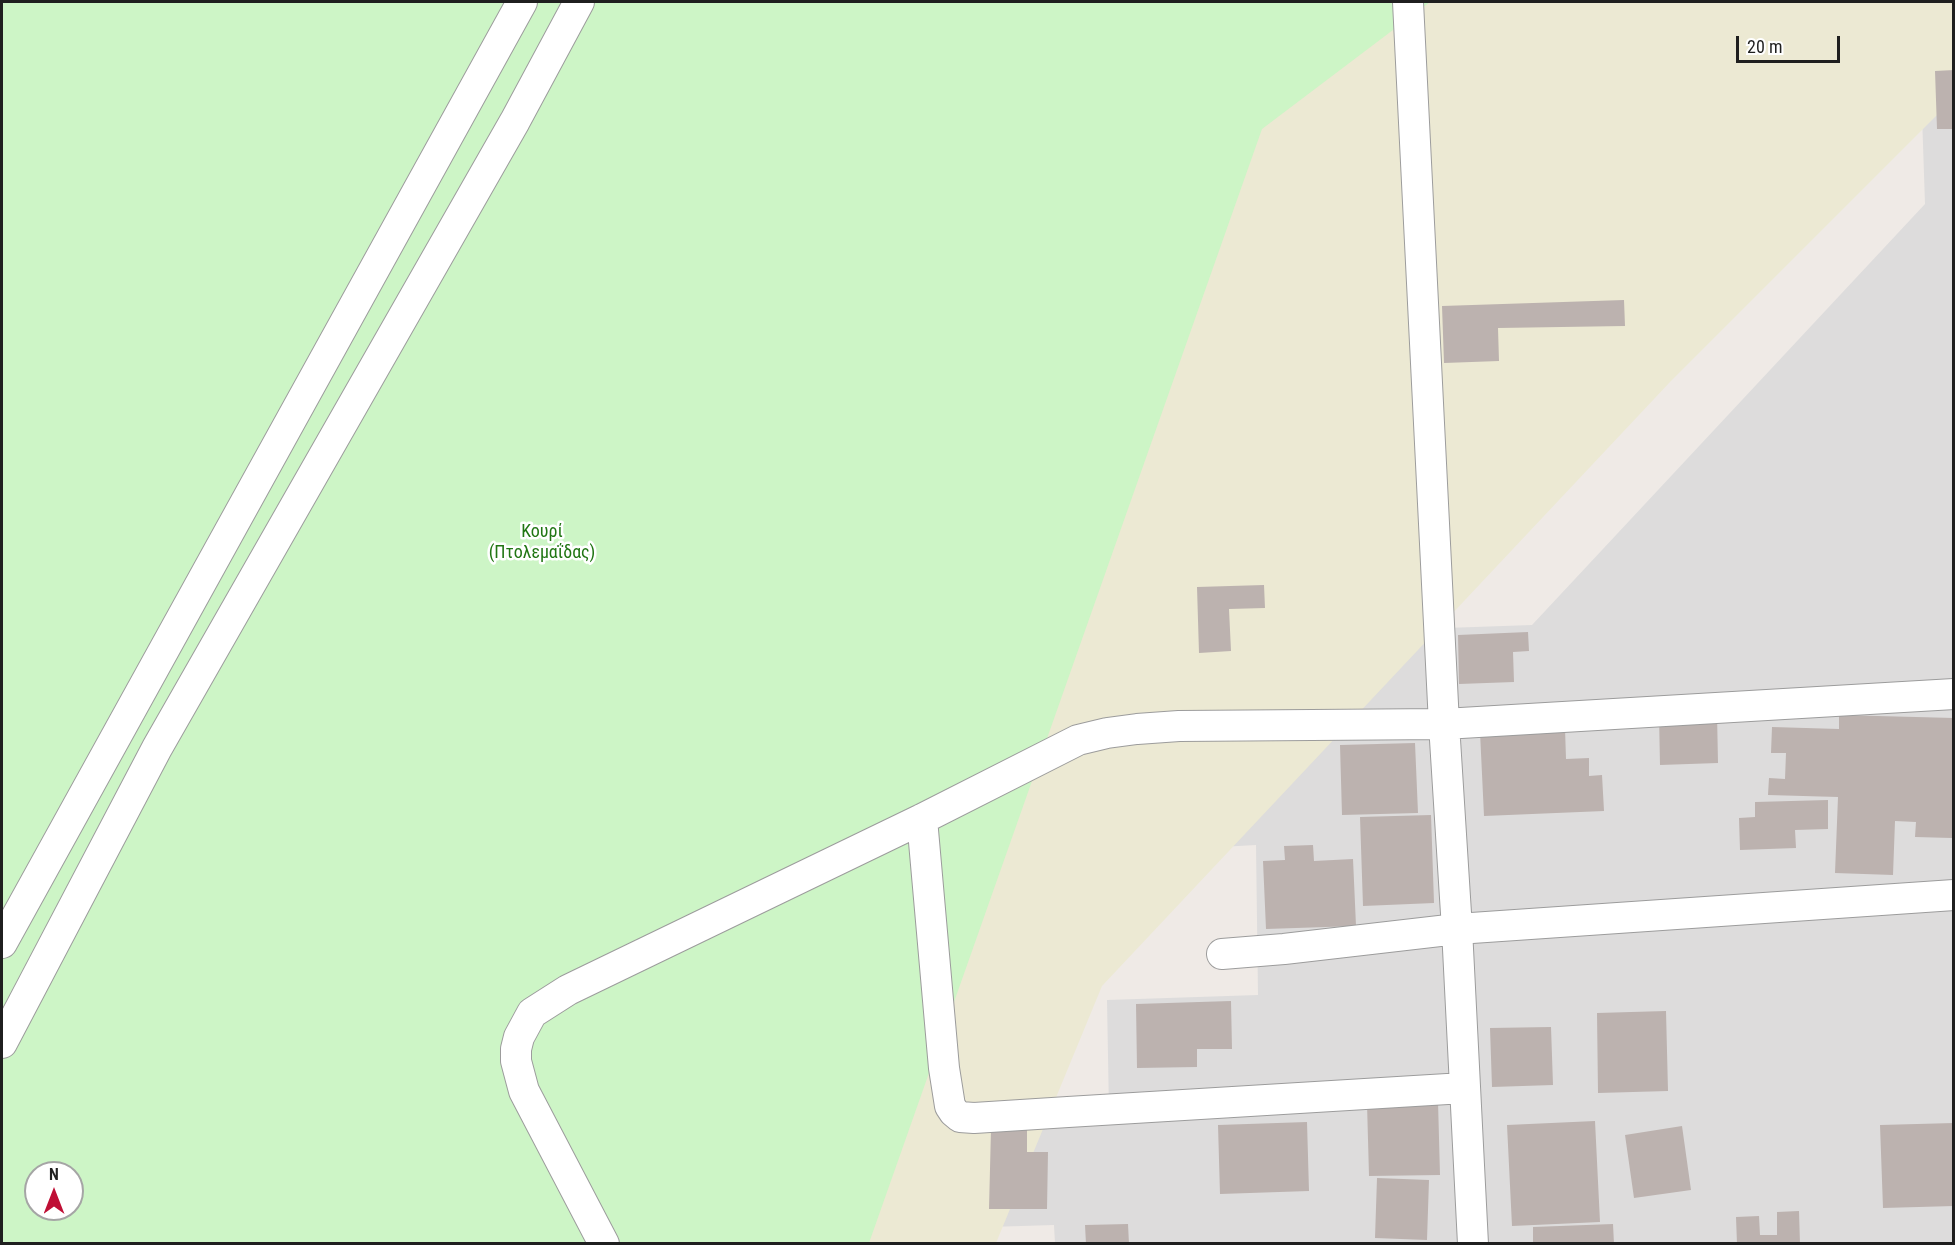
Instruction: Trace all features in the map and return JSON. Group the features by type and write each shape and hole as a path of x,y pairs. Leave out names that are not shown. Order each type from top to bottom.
{"street":[{"path":"2,942 522,2"},
{"path":"2,1044 157,748 515,121 579,2"},
{"path":"1408,2 1473,1244"},
{"path":"604,1244 524,1091 516,1061 516,1048 519,1037 532,1013 568,990 922,819 1078,740 1107,733 1179,726 1444,724 1953,694"},
{"path":"922,819 944,1068 950,1106 960,1117 1068,1113 1464,1088"},
{"path":"1222,954 1457,929 1953,895"}],"shaded area":[{"path":"1953,54 1953,1243 1055,1243 1054,1225 956,1228 956,1114 1109,1112 1107,1000 1258,995 1256,845 1203,848 1417,629 1532,625 1925,204 1920,55"}],"green space":[{"name":"Κουρί (Πτολεμαΐδας)","path":"2,2 1953,2 1953,99 1670,382 1102,986 996,1243 2,1244"},
{"name":"Κουρί (Πτολεμαΐδας)","path":"2,2 1430,2 1262,129 869,1243 2,1244"}],"building":[{"path":"1954,70 1954,129 1937,129 1935,71"},
{"path":"1624,300 1625,326 1498,328 1499,361 1444,363 1442,306"},
{"path":"1264,585 1265,608 1229,609 1231,651 1199,653 1197,587"},
{"path":"1528,632 1529,651 1513,652 1514,682 1459,684 1458,635"},
{"path":"1717,713 1718,763 1660,765 1659,715"},
{"path":"1839,715 1954,718 1952,838 1915,837 1916,822 1895,821 1893,875 1835,873 1838,797 1768,795 1769,778 1785,779 1786,753 1771,753 1772,727 1839,729"},
{"path":"1565,728 1566,759 1589,758 1589,776 1602,775 1604,811 1484,816 1480,732"},
{"path":"1415,743 1418,813 1342,815 1340,745"},
{"path":"1828,800 1828,829 1795,830 1796,848 1740,850 1739,818 1755,817 1755,802"},
{"path":"1431,815 1434,903 1363,906 1360,817"},
{"path":"1313,845 1314,861 1353,859 1356,926 1266,929 1263,861 1285,860 1284,846"},
{"path":"1231,1001 1232,1049 1197,1049 1197,1067 1137,1068 1136,1004"},
{"path":"1666,1011 1668,1091 1598,1093 1597,1013"},
{"path":"1551,1027 1553,1085 1492,1087 1490,1028"},
{"path":"1438,1101 1440,1175 1369,1176 1367,1103"},
{"path":"1595,1121 1600,1222 1512,1226 1507,1125"},
{"path":"1307,1122 1309,1191 1220,1194 1218,1125"},
{"path":"1954,1123 1954,1206 1883,1208 1880,1125"},
{"path":"1682,1126 1691,1190 1634,1198 1625,1135"},
{"path":"991,1129 1027,1129 1027,1152 1048,1152 1047,1209 989,1209"},
{"path":"1377,1178 1429,1180 1427,1240 1375,1238"},
{"path":"1799,1211 1800,1244 1737,1244 1736,1217 1759,1216 1760,1235 1777,1235 1777,1212"},
{"path":"1128,1224 1129,1244 1086,1244 1085,1225"},
{"path":"1613,1224 1614,1244 1533,1244 1533,1227"}]}
